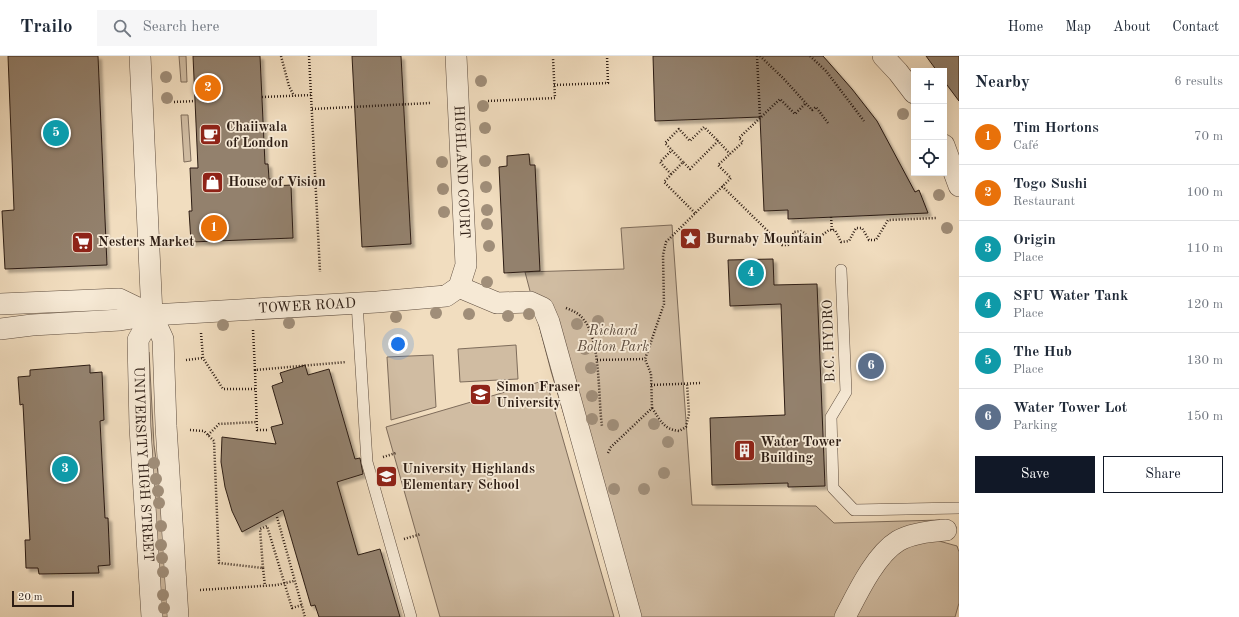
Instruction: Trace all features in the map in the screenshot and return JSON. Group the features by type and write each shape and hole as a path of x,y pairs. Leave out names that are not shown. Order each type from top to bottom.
{"street":[{"name":"UNIVERSITY HIGH STREET","path":"140,56 152,314 163,339 166,426 178,617"},
{"name":"HIGHLAND COURT","path":"456,56 466,265 459,287"},
{"path":"883,56 911,89"},
{"path":"947,153 959,186"},
{"name":"TOWER ROAD","path":"0,329 32,325 120,320 152,314 357,303 446,296 459,287"},
{"path":"459,287 497,303 530,302 542,308 549,322 631,617"},
{"name":"TOWER ROAD","path":"0,304 119,299 152,314"},
{"name":"UNIVERSITY HIGH STREET","path":"152,314 138,340 140,427 152,617"},
{"path":"844,617 861,587 884,552 899,541 916,535 946,530"}],"lane":[{"name":"B.C. HYDRO","path":"841,270 846,392 831,417 833,488 854,510 959,508"},
{"path":"357,303 367,462 411,617"}],"path":[{"path":"281,56 289,86 294,96"},
{"path":"309,56 320,272"},
{"path":"554,86 608,83 607,56"},
{"path":"759,56 784,79 812,110 816,107 828,123"},
{"path":"759,56 760,117"},
{"path":"810,56 826,71 864,121"},
{"path":"488,101 555,98 553,58"},
{"path":"262,97 311,95"},
{"path":"687,383 689,414 686,427 679,431 671,430 664,426 652,408 651,374 645,359 664,304 663,254 666,242 731,178 718,165 743,142 739,138 760,117 780,99 795,114 806,103"},
{"path":"174,102 195,101"},
{"path":"312,109 431,103"},
{"path":"718,141 690,169 665,143 678,129 690,141 704,127 718,141 730,154"},
{"path":"671,174 660,162 672,150"},
{"path":"683,162 664,182 695,213"},
{"path":"722,186 782,245 788,245 794,232 802,231 810,239 817,239 829,230 832,230"},
{"path":"831,217 832,230"},
{"path":"832,230 835,230 841,242 849,241 856,228 862,228 868,240 876,240 888,220 936,218"},
{"path":"542,308 560,305 576,312 584,320 590,330 597,360 602,430"},
{"path":"253,328 257,430 269,430"},
{"path":"201,332 203,358 223,389 256,389"},
{"path":"186,360 203,358"},
{"path":"597,360 645,359"},
{"path":"255,370 360,361"},
{"path":"651,385 702,383"},
{"path":"604,450 605,457 611,448 652,408"},
{"path":"208,435 219,424 257,422"},
{"path":"190,430 204,431 214,441 219,563 263,568"},
{"path":"277,517 304,617"},
{"path":"264,586 260,529 267,526 292,608 302,605"},
{"path":"200,590 277,586 294,580"}],"green space":[{"path":"179,56 186,56 187,82 181,82"},
{"path":"181,115 188,115 191,161 184,162"},
{"name":"Richard Bolton Park","path":"672,225 692,505 816,506 834,523 940,520 939,541 957,546 959,552 959,603 955,617 624,617 551,371 525,272 624,269 621,228"},
{"path":"516,345 518,379 460,382 458,349"},
{"path":"147,351 149,352 154,445 161,494 170,617 160,617"},
{"path":"433,355 436,407 391,420 387,357"},
{"path":"546,380 614,617 440,617 386,427"}],"building":[{"path":"8,56 98,56 107,265 5,269 2,211 14,210"},
{"path":"193,56 260,56 265,164 268,164 269,179 273,179 273,186 291,185 293,238 191,242 189,211 192,211 190,168 198,168"},
{"path":"352,56 401,56 411,244 362,247"},
{"path":"653,56 823,56 852,89 877,121 915,192 919,190 928,213 788,219 788,210 764,211 760,117 655,121"},
{"path":"926,56 959,56 959,101 947,85 947,68 935,68"},
{"path":"529,154 530,165 535,165 540,271 504,273 499,167 507,166 507,156"},
{"path":"773,259 774,285 817,284 825,486 788,487 788,483 712,485 710,418 785,415 781,304 730,306 728,260"},
{"path":"90,365 90,373 102,372 104,420 100,421 105,518 108,518 110,565 98,566 99,573 39,574 38,568 26,568 25,540 30,540 23,404 20,405 18,377 30,376 30,370"},
{"path":"305,365 308,375 329,369 355,459 360,458 363,474 337,482 358,555 380,549 400,617 319,617 315,605 311,606 283,510 242,532 232,511 225,487 221,462 222,437 276,444 271,427 283,424 272,386 283,382 280,373"}],"place":[{"name":"Togo Sushi","path":"208,88"},
{"name":"The Hub","path":"56,133"},
{"name":"Chaiiwala of London","path":"210,135"},
{"name":"House of Vision","path":"212,182"},
{"name":"Tim Hortons","path":"214,228"},
{"name":"Burnaby Mountain","path":"690,239"},
{"name":"Nesters Market","path":"83,242"},
{"name":"SFU Water Tank","path":"751,273"},
{"name":"Water Tower Lot","path":"871,366"},
{"name":"Simon Fraser University","path":"480,395"},
{"name":"Water Tower Building","path":"745,450"},
{"name":"Origin","path":"65,469"},
{"name":"University Highlands Elementary School","path":"387,477"}]}
